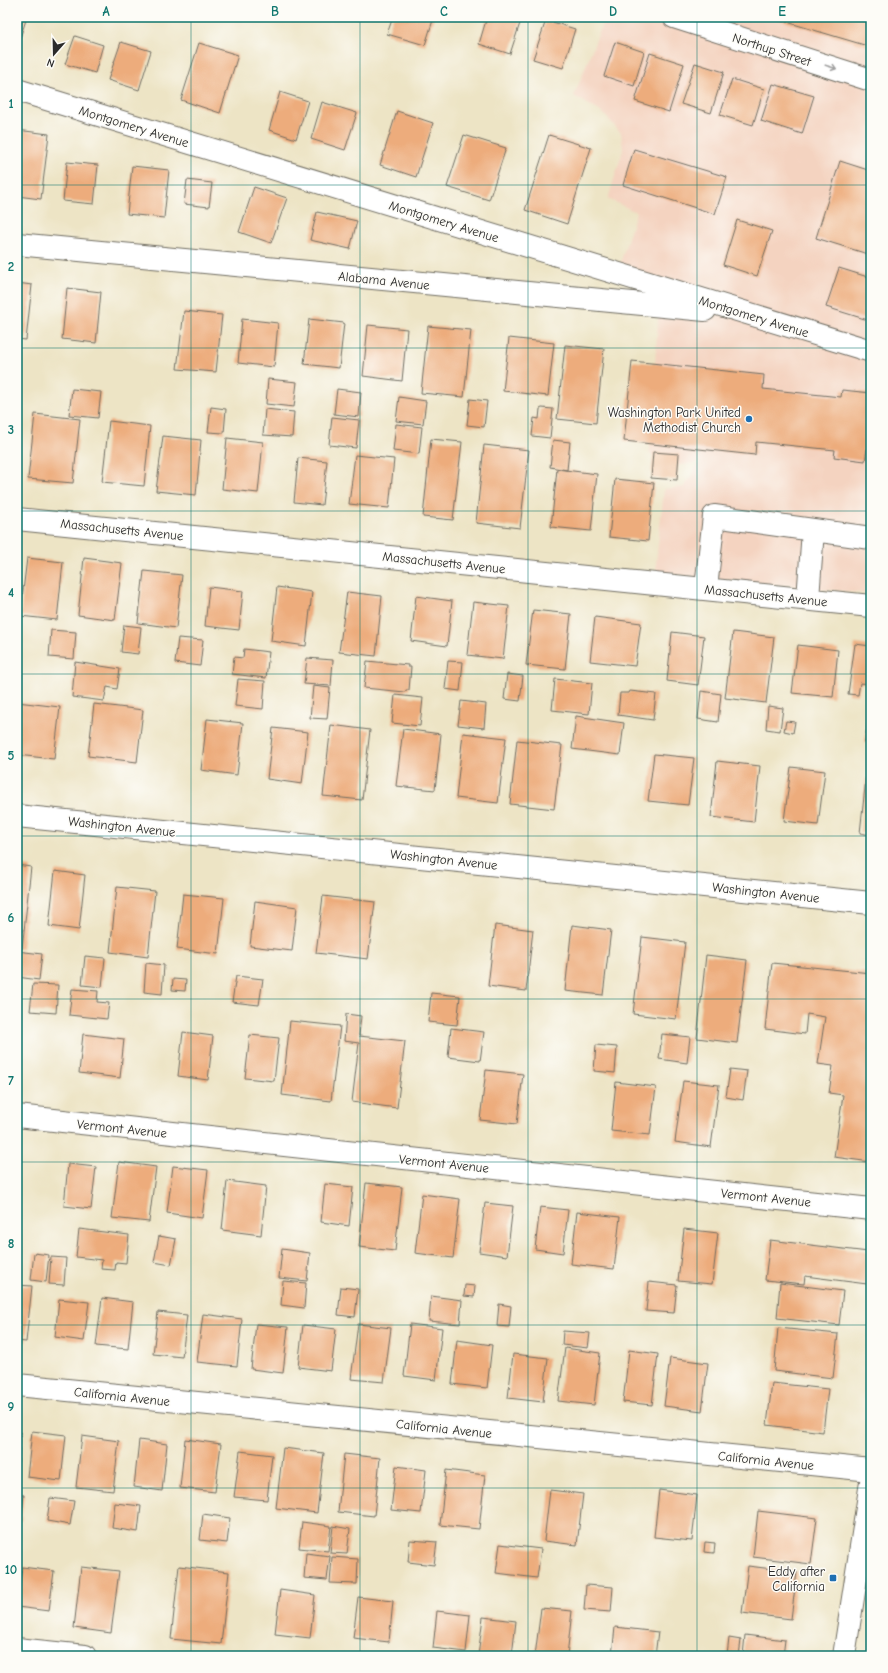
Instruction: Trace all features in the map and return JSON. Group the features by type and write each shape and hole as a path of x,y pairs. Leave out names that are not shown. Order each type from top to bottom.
{"street":[{"name":"Northup Street","path":"674,17 871,80"},
{"name":"Montgomery Avenue","path":"17,90 871,351"},
{"name":"Alabama Avenue","path":"17,244 751,315"},
{"path":"706,588 714,516 871,538"},
{"name":"Massachusetts Avenue","path":"17,519 871,606"},
{"path":"808,599 814,530"},
{"name":"Washington Avenue","path":"17,816 871,903"},
{"name":"Vermont Avenue","path":"17,1116 871,1209"},
{"name":"California Avenue","path":"17,1385 871,1470"},
{"path":"844,1656 871,1482"},
{"path":"17,1649 86,1656"}],"shaded area":[{"path":"605,17 871,17 871,594 657,573 656,563 664,489 684,487 700,462 670,467 649,453 659,305 620,264 636,212 608,199 623,150 621,133 603,113 574,96"}],"building":[{"path":"17,17 27,17 17,47"},
{"path":"393,17 434,17 425,45 387,34"},
{"path":"487,17 522,17 510,54 479,44"},
{"path":"770,17 871,17 871,47"},
{"path":"546,20 575,29 563,68 533,59"},
{"path":"75,36 103,45 95,73 65,64"},
{"path":"121,42 151,51 139,90 108,80"},
{"path":"615,42 644,52 634,86 604,76"},
{"path":"199,43 238,55 220,113 181,100"},
{"path":"650,53 684,64 669,112 635,101"},
{"path":"695,63 724,72 711,113 681,104"},
{"path":"732,79 764,89 753,125 720,115"},
{"path":"773,84 814,96 802,134 761,121"},
{"path":"280,92 308,101 296,139 269,130"},
{"path":"322,102 357,113 345,150 311,139"},
{"path":"397,111 433,123 416,177 380,165"},
{"path":"17,130 49,134 41,199 17,196"},
{"path":"464,135 506,148 489,200 447,187"},
{"path":"549,135 591,148 567,224 525,210"},
{"path":"634,149 727,177 715,214 623,185"},
{"path":"840,161 871,171 871,255 816,238"},
{"path":"67,162 98,165 94,204 63,201"},
{"path":"132,166 169,170 164,218 127,214"},
{"path":"187,180 212,183 209,207 184,204"},
{"path":"254,187 287,198 271,243 239,232"},
{"path":"317,212 357,221 350,249 310,240"},
{"path":"737,220 772,231 757,276 723,265"},
{"path":"839,268 871,278 871,321 826,307"},
{"path":"17,283 32,285 26,340 17,339"},
{"path":"67,288 101,292 96,343 62,339"},
{"path":"184,311 222,315 216,372 177,369"},
{"path":"242,319 278,323 274,367 238,363"},
{"path":"309,319 344,323 339,368 304,364"},
{"path":"368,325 407,329 402,381 363,376"},
{"path":"428,326 471,330 464,397 421,393"},
{"path":"509,338 554,343 548,396 503,391"},
{"path":"565,345 604,349 596,423 557,419"},
{"name":"Washington Park United Methodist Church","path":"632,361 764,375 763,389 841,397 842,390 871,393 871,450 867,449 865,461 834,457 835,450 756,442 755,455 624,441"},
{"path":"268,379 297,382 294,407 266,404"},
{"path":"72,389 101,392 98,418 69,415"},
{"path":"337,389 361,392 359,417 334,414"},
{"path":"399,397 426,401 423,424 396,421"},
{"path":"470,399 487,401 484,427 467,425"},
{"path":"211,407 226,409 224,433 208,432"},
{"path":"265,409 294,412 292,437 263,435"},
{"path":"540,409 553,409 550,438 532,436 534,418 539,419"},
{"path":"35,414 80,419 73,483 28,479"},
{"path":"332,417 359,420 356,448 329,445"},
{"path":"109,421 150,426 144,486 102,482"},
{"path":"396,424 422,427 419,454 393,451"},
{"path":"163,436 201,440 196,495 156,491"},
{"path":"227,438 263,442 258,493 222,489"},
{"path":"431,439 462,442 453,520 423,517"},
{"path":"553,440 570,442 567,470 550,467"},
{"path":"484,445 529,450 520,528 476,523"},
{"path":"653,452 679,454 677,480 651,478"},
{"path":"355,455 394,459 389,508 349,504"},
{"path":"298,458 327,461 322,505 294,502"},
{"path":"557,469 597,474 591,531 551,527"},
{"path":"615,479 654,483 648,541 609,537"},
{"path":"27,558 63,562 57,620 20,616"},
{"path":"84,558 122,563 115,620 78,615"},
{"path":"144,571 182,575 176,628 138,623"},
{"path":"209,587 243,591 239,630 205,626"},
{"path":"277,587 312,592 306,646 271,641"},
{"path":"347,592 382,596 376,656 339,652"},
{"path":"416,596 452,601 447,646 411,641"},
{"path":"473,602 509,606 503,659 467,655"},
{"path":"533,610 571,614 565,669 526,665"},
{"path":"595,617 641,623 635,666 590,661"},
{"path":"124,625 141,627 138,654 121,652"},
{"path":"51,630 76,632 74,659 49,657"},
{"path":"672,632 704,636 698,685 667,681"},
{"path":"733,632 774,637 766,703 725,698"},
{"path":"178,638 203,640 200,666 175,663"},
{"path":"855,644 871,646 871,684 860,683 858,695 848,694"},
{"path":"798,645 838,650 833,697 792,693"},
{"path":"244,649 269,652 266,678 232,674 234,657 243,658"},
{"path":"307,658 333,660 331,686 304,684"},
{"path":"367,661 408,665 408,667 411,667 409,690 406,690 405,692 364,688"},
{"path":"448,661 463,662 460,691 445,689"},
{"path":"75,662 120,669 117,689 107,687 104,701 72,697"},
{"path":"507,674 523,676 520,701 504,699"},
{"path":"238,679 265,681 263,709 235,706"},
{"path":"555,679 592,683 589,714 552,710"},
{"path":"313,686 330,688 327,719 310,718"},
{"path":"630,691 656,694 653,720 618,715 620,693 629,693"},
{"path":"701,691 721,694 718,722 698,719"},
{"path":"395,695 423,698 420,726 392,723"},
{"path":"871,698 871,744 865,743"},
{"path":"461,701 486,704 484,728 458,725"},
{"path":"17,702 60,707 54,759 17,755"},
{"path":"94,704 143,710 137,762 88,756"},
{"path":"768,706 783,708 780,731 766,729"},
{"path":"576,716 624,723 620,755 572,749"},
{"path":"207,719 243,723 237,775 201,770"},
{"path":"786,721 795,722 793,733 784,731"},
{"path":"331,725 370,730 362,800 323,796"},
{"path":"273,728 308,732 302,784 267,779"},
{"path":"403,729 441,734 435,790 396,786"},
{"path":"463,733 506,738 498,803 456,798"},
{"path":"517,740 562,745 554,809 510,804"},
{"path":"654,754 694,758 688,805 648,801"},
{"path":"717,761 760,766 754,822 711,817"},
{"path":"791,767 825,771 818,825 784,821"},
{"path":"866,778 871,779 871,835 860,833"},
{"path":"17,865 31,867 22,949 17,949"},
{"path":"55,871 85,875 79,930 49,926"},
{"path":"117,887 155,891 148,957 110,952"},
{"path":"183,894 224,898 218,954 177,949"},
{"path":"323,896 375,902 368,959 316,953"},
{"path":"255,901 297,907 292,951 250,946"},
{"path":"495,925 533,930 526,991 488,986"},
{"path":"572,925 611,930 603,995 565,991"},
{"path":"642,937 685,942 676,1019 633,1014"},
{"path":"17,951 42,954 39,980 17,977"},
{"path":"706,955 747,960 737,1043 697,1038"},
{"path":"85,956 105,958 102,987 82,985"},
{"path":"146,963 164,965 162,994 144,992"},
{"path":"772,963 871,973 871,1162 834,1157 843,1095 829,1093 833,1066 818,1064 825,1017 807,1014 805,1034 765,1029"},
{"path":"236,976 263,979 259,1005 232,1002"},
{"path":"173,979 186,980 185,991 172,990"},
{"path":"33,984 58,985 56,1013 30,1011"},
{"path":"72,989 98,991 97,1002 109,1003 107,1019 69,1015"},
{"path":"431,993 460,996 457,1025 428,1022"},
{"path":"346,1014 361,1016 359,1036 405,1041 397,1108 352,1102 359,1043 344,1041"},
{"path":"290,1021 340,1026 331,1101 282,1095"},
{"path":"451,1028 484,1032 480,1061 448,1057"},
{"path":"183,1032 213,1036 208,1080 178,1076"},
{"path":"83,1034 124,1039 120,1078 79,1073"},
{"path":"662,1034 690,1037 687,1063 659,1059"},
{"path":"250,1035 279,1038 274,1081 245,1078"},
{"path":"596,1045 617,1047 615,1073 594,1071"},
{"path":"730,1069 747,1071 743,1100 726,1097"},
{"path":"486,1070 523,1074 517,1124 480,1120"},
{"path":"683,1081 719,1085 711,1147 675,1142"},
{"path":"616,1082 656,1087 650,1135 611,1131"},
{"path":"119,1162 156,1167 149,1222 112,1218"},
{"path":"68,1164 96,1167 91,1209 64,1206"},
{"path":"173,1166 208,1170 202,1218 167,1213"},
{"path":"227,1181 266,1186 261,1235 222,1230"},
{"path":"366,1183 402,1187 395,1251 359,1247"},
{"path":"325,1184 353,1187 349,1226 321,1222"},
{"path":"422,1194 460,1199 453,1258 415,1253"},
{"path":"485,1203 513,1206 507,1256 479,1252"},
{"path":"540,1207 568,1210 563,1253 535,1249"},
{"path":"577,1212 620,1217 614,1269 571,1264"},
{"path":"79,1229 129,1235 126,1263 116,1262 115,1270 101,1269 102,1260 76,1257"},
{"path":"684,1229 718,1233 712,1284 678,1281"},
{"path":"159,1236 176,1239 171,1265 154,1262"},
{"path":"770,1240 868,1252 871,1257 867,1284 805,1276 804,1284 765,1280"},
{"path":"282,1249 310,1253 307,1281 279,1278"},
{"path":"34,1253 49,1255 46,1282 31,1280"},
{"path":"51,1257 66,1258 64,1285 49,1284"},
{"path":"283,1281 306,1283 304,1308 281,1305"},
{"path":"649,1282 677,1285 674,1313 646,1311"},
{"path":"780,1283 843,1291 839,1325 777,1318"},
{"path":"17,1285 32,1286 26,1342 17,1341"},
{"path":"465,1285 475,1286 474,1297 464,1296"},
{"path":"341,1287 358,1289 355,1317 338,1315"},
{"path":"431,1296 462,1300 460,1324 429,1321"},
{"path":"102,1298 133,1302 128,1349 96,1346"},
{"path":"59,1299 89,1302 84,1341 55,1337"},
{"path":"499,1304 511,1306 509,1327 497,1326"},
{"path":"158,1312 187,1315 182,1357 153,1354"},
{"path":"203,1314 242,1319 237,1366 197,1362"},
{"path":"256,1324 288,1327 283,1373 251,1369"},
{"path":"358,1324 391,1328 384,1382 351,1379"},
{"path":"410,1324 442,1328 436,1380 404,1376"},
{"path":"303,1325 336,1329 331,1371 298,1367"},
{"path":"778,1328 838,1334 833,1378 774,1371"},
{"path":"563,1331 590,1333 588,1348 562,1345"},
{"path":"457,1340 492,1345 487,1388 452,1384"},
{"path":"565,1348 600,1353 594,1405 558,1401"},
{"path":"629,1350 658,1354 652,1405 623,1402"},
{"path":"513,1354 548,1358 543,1402 508,1398"},
{"path":"670,1358 708,1363 702,1411 664,1406"},
{"path":"772,1383 828,1389 823,1432 767,1425"},
{"path":"32,1431 66,1435 61,1481 27,1477"},
{"path":"17,1432 21,1432 18,1462 17,1462"},
{"path":"82,1436 119,1441 113,1491 76,1487"},
{"path":"185,1439 221,1444 215,1492 180,1488"},
{"path":"139,1440 167,1444 162,1491 134,1487"},
{"path":"283,1448 324,1453 317,1513 276,1508"},
{"path":"240,1451 272,1455 267,1500 234,1497"},
{"path":"344,1454 380,1458 374,1516 338,1512"},
{"path":"396,1466 426,1470 421,1513 391,1510"},
{"path":"446,1470 485,1475 479,1529 440,1525"},
{"path":"550,1490 583,1494 577,1545 544,1541"},
{"path":"659,1490 697,1495 692,1541 654,1537"},
{"path":"17,1494 24,1495 21,1521 17,1521"},
{"path":"50,1498 74,1501 70,1525 47,1521"},
{"path":"115,1503 141,1506 138,1532 112,1528"},
{"path":"758,1511 817,1518 811,1564 753,1557"},
{"path":"203,1514 230,1518 227,1543 200,1540"},
{"path":"302,1522 331,1526 328,1551 299,1548"},
{"path":"333,1526 350,1529 347,1554 330,1553"},
{"path":"410,1540 437,1542 434,1565 408,1562"},
{"path":"705,1542 715,1543 714,1553 704,1552"},
{"path":"500,1544 541,1549 537,1578 496,1573"},
{"path":"306,1553 330,1556 327,1580 304,1578"},
{"path":"332,1557 358,1559 357,1584 330,1583"},
{"path":"179,1566 229,1572 221,1644 171,1639"},
{"path":"748,1566 797,1572 791,1619 742,1613"},
{"path":"22,1567 54,1571 49,1611 17,1607"},
{"path":"81,1567 119,1571 111,1633 74,1628"},
{"path":"586,1585 613,1587 611,1612 584,1610"},
{"path":"280,1590 315,1595 310,1638 275,1634"},
{"path":"358,1597 393,1601 389,1642 353,1638"},
{"path":"541,1608 572,1611 567,1656 535,1656"},
{"path":"437,1611 470,1615 466,1652 433,1648"},
{"path":"483,1617 516,1621 512,1656 478,1656"},
{"path":"615,1627 658,1632 655,1656 612,1656"},
{"path":"745,1635 785,1640 783,1656 743,1656"},
{"path":"729,1638 741,1640 739,1656 727,1656"}],"place":[{"name":"Washington Park United Methodist Church","path":"749,419"},
{"name":"Eddy after California","path":"833,1578"}]}
